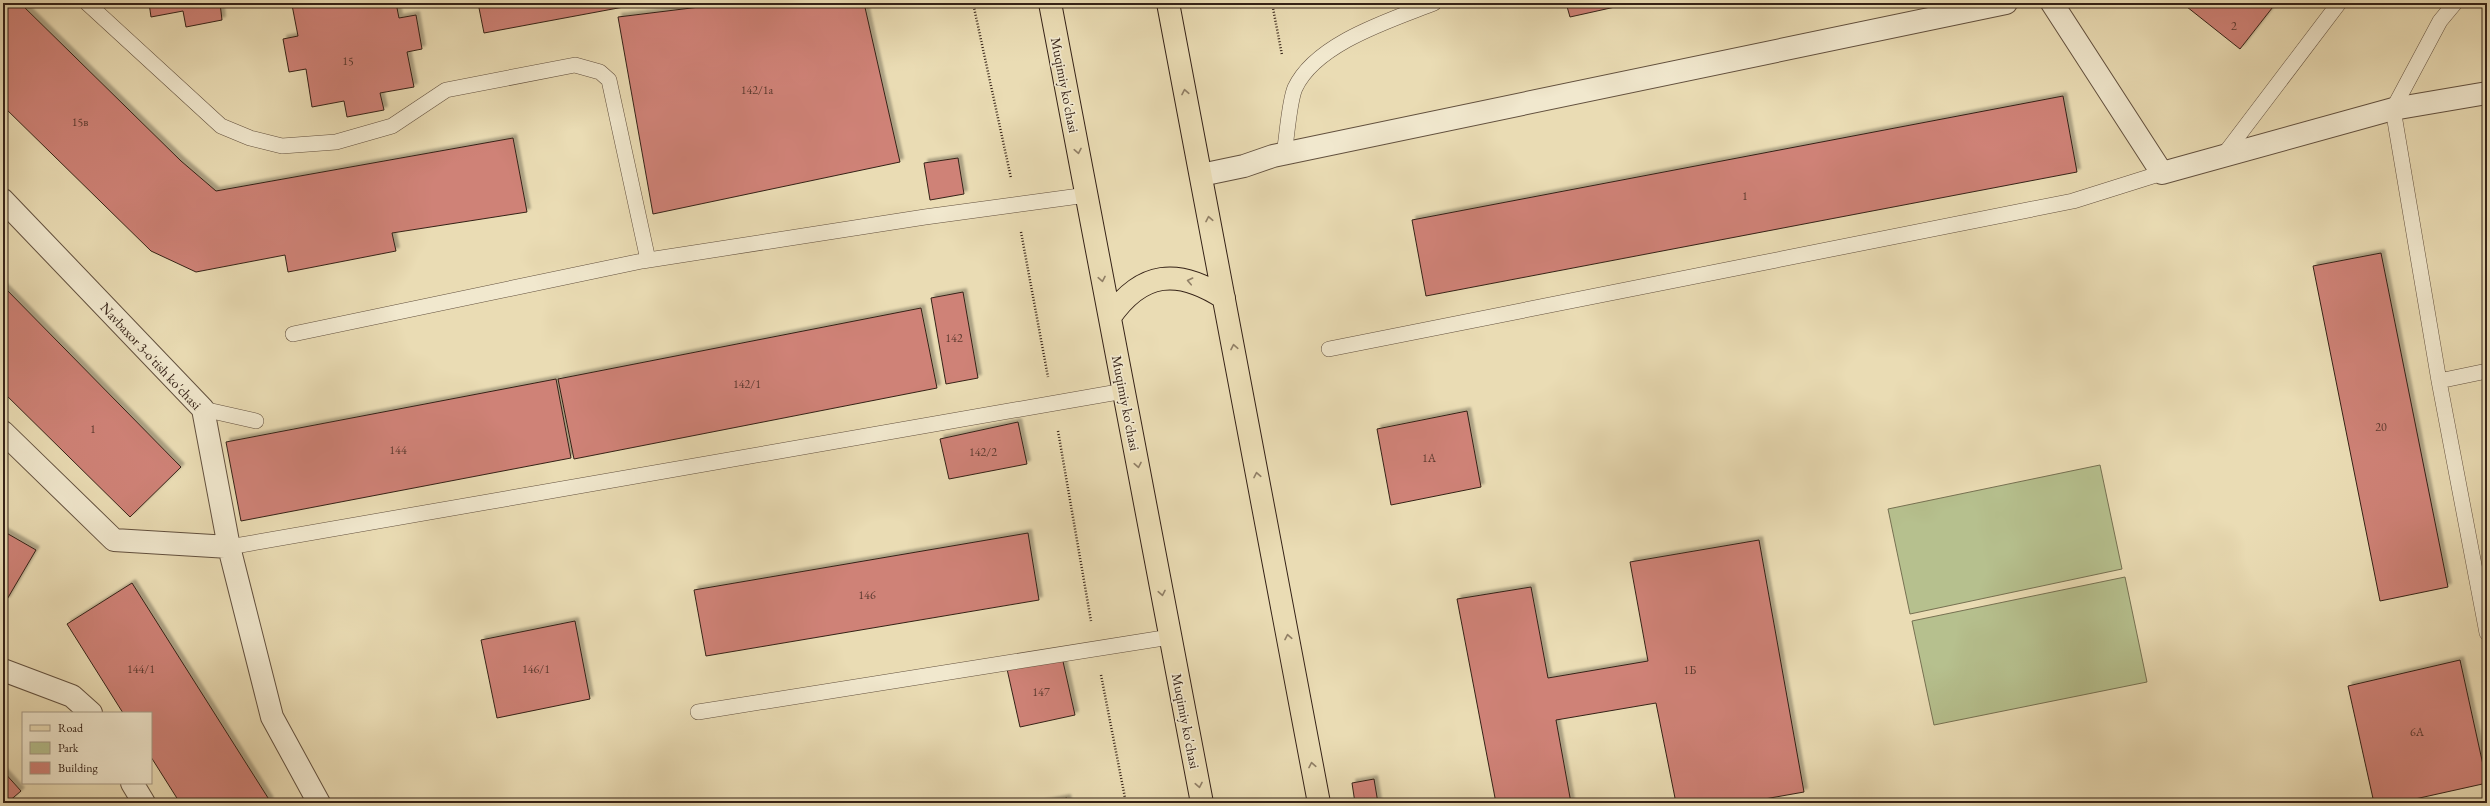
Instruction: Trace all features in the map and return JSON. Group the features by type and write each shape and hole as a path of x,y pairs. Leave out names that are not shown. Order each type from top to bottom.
{"main road":[{"name":"Muqimiy ko'chasi","path":"1050,3 1202,803"},
{"path":"1168,3 1319,803"},
{"path":"1110,317 1131,292 1144,283 1159,278 1194,281 1224,298"}],"street":[{"path":"1201,175 1244,166 1284,154 2006,3"},
{"path":"2052,3 2162,173 2393,110 2487,94"},
{"name":"Navbaxor 3-o'tish ko'chasi","path":"3,200 203,409 229,547 272,717 319,803"},
{"path":"3,432 114,540 229,547"},
{"path":"3,670 72,696 90,712"},
{"path":"133,784 144,803"}],"lane":[{"path":"87,3 221,126 250,138 282,146 336,142 392,126 446,90 575,65 600,72 609,80 648,260"},
{"path":"1284,154 1295,89 1306,72 1357,33 1434,3"},
{"path":"2223,156 2339,3"},
{"path":"2455,3 2440,21 2393,110 2438,381 2487,633"},
{"path":"1330,349 2073,201 2162,173"},
{"path":"293,334 648,260 924,217 1087,195"},
{"path":"2438,381 2487,372"},
{"path":"229,547 1124,391"},
{"path":"203,409 256,421"},
{"path":"698,712 1170,637"}],"path":[{"path":"1272,3 1284,62"}],"green space":[{"path":"2100,465 2122,569 1910,614 1888,509"},
{"path":"2125,577 2147,682 1934,725 1912,621"}],"building":[{"path":"3,3 20,3 181,161 216,191 513,138 527,212 392,233 396,251 288,272 285,255 196,272 151,251 3,106"},
{"path":"149,3 220,3 222,20 186,27 183,11 151,17"},
{"path":"304,3 396,3 399,18 416,15 422,49 407,52 414,87 380,93 384,110 347,117 344,101 312,107 306,69 289,72 283,39 298,36 292,5"},
{"path":"478,3 645,3 484,33"},
{"path":"732,3 864,3 900,162 653,214 618,17"},
{"path":"1566,3 1633,3 1570,17"},
{"path":"2182,3 2276,3 2240,49"},
{"path":"2063,96 2077,172 1426,296 1412,220"},
{"path":"958,158 964,194 930,200 924,163"},
{"path":"2381,253 2448,587 2380,601 2313,266"},
{"path":"3,286 181,467 130,517 3,392"},
{"path":"963,292 978,378 946,384 931,298"},
{"path":"921,308 937,388 574,459 558,379"},
{"path":"556,379 571,458 241,521 226,442"},
{"path":"1467,411 1481,487 1391,505 1377,429"},
{"path":"1018,422 1027,464 949,479 940,439"},
{"path":"3,531 36,550 6,601 3,599"},
{"path":"1028,533 1039,600 706,656 694,590"},
{"path":"1759,540 1804,792 1742,803 1676,803 1656,703 1556,720 1571,803 1496,803 1457,599 1531,587 1548,678 1648,661 1630,562"},
{"path":"132,583 270,801 266,803 180,803 152,759 152,712 122,712 67,624"},
{"path":"575,621 590,699 497,718 481,640"},
{"path":"1062,657 1075,715 1020,727 1007,669"},
{"path":"2460,660 2487,783 2397,803 2374,803 2348,686"},
{"path":"3,771 21,791 7,803 3,803"},
{"path":"1374,779 1378,803 1355,803 1352,783"},
{"path":"1067,798 1068,803 1042,803"}]}
